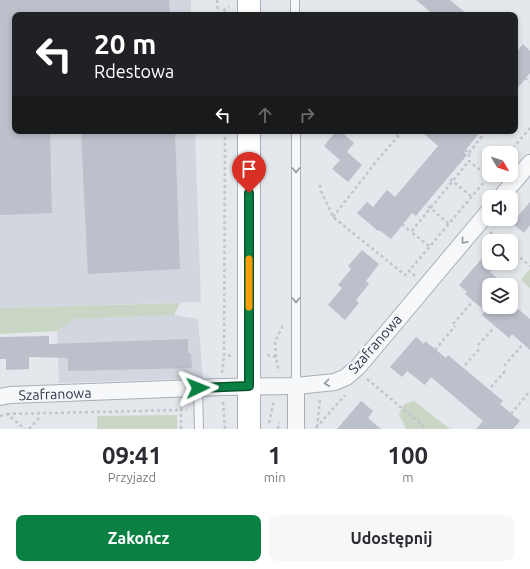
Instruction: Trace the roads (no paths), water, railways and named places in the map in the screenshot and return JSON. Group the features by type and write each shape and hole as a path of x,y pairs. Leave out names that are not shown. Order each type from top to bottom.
{"street":[{"path":"249,0 249,12"},
{"path":"249,134 249,429"},
{"path":"507,190 530,163"},
{"name":"Szafranowa","path":"0,397 10,395 249,386 296,386 336,382 346,377 358,366 482,219"},
{"path":"296,386 296,429"}],"lane":[{"path":"295,0 295,12"},
{"path":"296,134 296,386"},
{"path":"198,388 199,429"}]}
